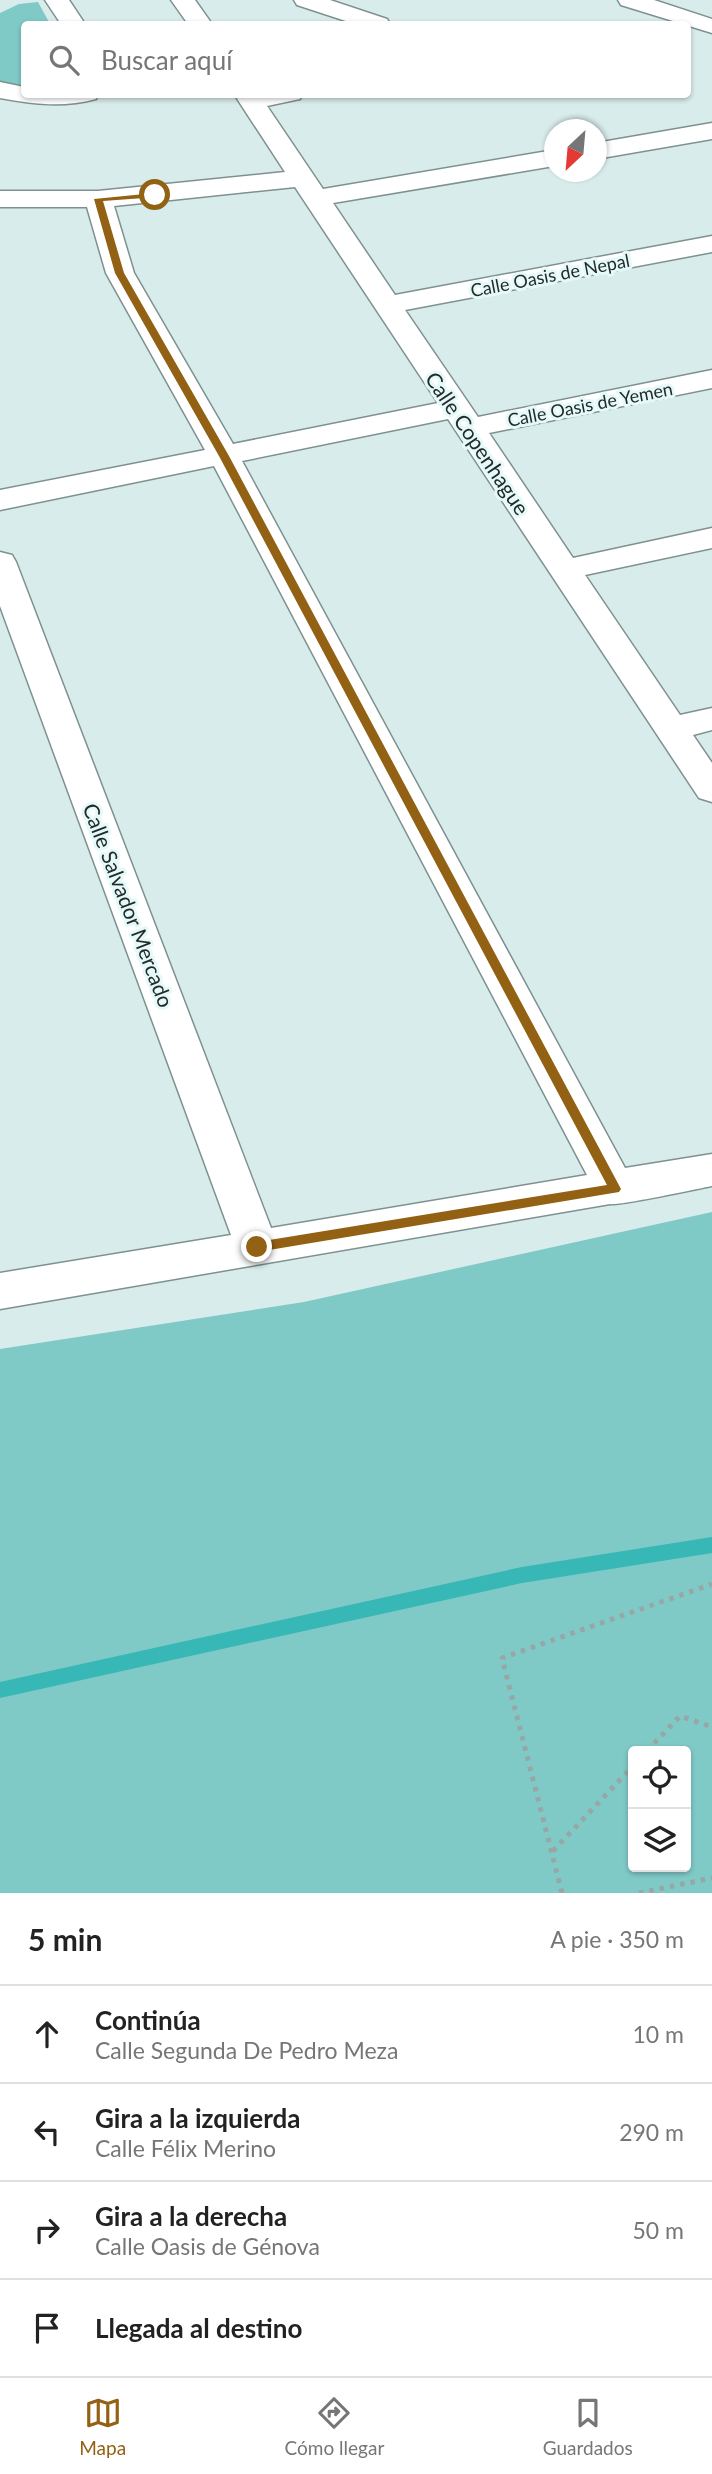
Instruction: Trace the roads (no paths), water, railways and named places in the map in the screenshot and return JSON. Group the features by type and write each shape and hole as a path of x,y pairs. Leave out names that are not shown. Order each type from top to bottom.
{"street":[{"path":"57,0 71,21"},
{"path":"183,0 198,21"},
{"path":"306,0 369,21"},
{"path":"630,0 687,21"},
{"path":"0,90 21,94"},
{"name":"Calle Copenhague","path":"249,98 712,790"},
{"path":"607,149 712,131"},
{"path":"0,199 98,199 310,188 544,159"},
{"path":"98,199 120,273 224,456 615,1189"},
{"name":"Calle Oasis de Nepal","path":"388,305 712,244"},
{"name":"Calle Oasis de Yemen","path":"0,500 224,456 712,379"},
{"path":"564,570 712,538"},
{"name":"Calle Salvador Mercado","path":"0,562 257,1247"},
{"path":"671,728 712,719"},
{"path":"0,1291 615,1189 712,1170"}],"waterway":[{"path":"0,1690 522,1575 712,1545"}]}
